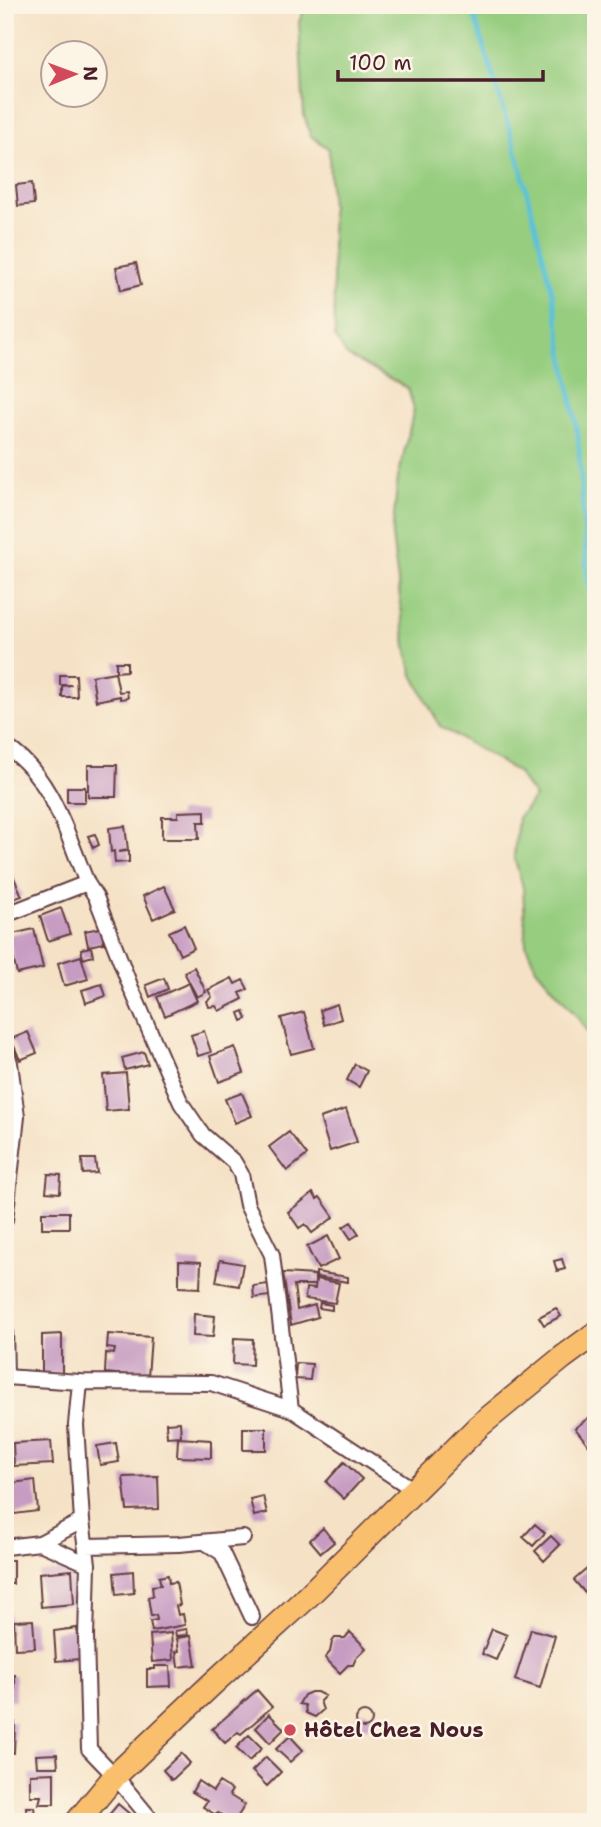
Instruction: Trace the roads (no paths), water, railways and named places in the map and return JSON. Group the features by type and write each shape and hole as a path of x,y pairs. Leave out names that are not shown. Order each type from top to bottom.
{"main road":[{"path":"77,1822 116,1776 303,1601 479,1426 562,1358 596,1334"}],"street":[{"path":"5,746 35,771 48,791 87,883 96,897 181,1103 203,1135 234,1162 241,1174 247,1205 272,1255 292,1409"},
{"path":"5,915 87,883"},
{"path":"5,1046 17,1117 5,1220"},
{"path":"5,1128 17,1117"},
{"path":"5,1327 5,1377 80,1382 211,1383 292,1409 414,1490"},
{"path":"80,1382 76,1425 82,1521 88,1564 86,1637 89,1749 116,1776 153,1822"},
{"path":"5,1547 40,1543 82,1521"},
{"path":"86,1546 179,1545 243,1538"},
{"path":"205,1542 222,1553 252,1617"},
{"path":"40,1543 88,1564"}],"waterway":[{"path":"471,5 518,157 553,294 578,436 587,573 596,624"}],"place":[{"name":"Hôtel Chez Nous","path":"290,1730"}]}
